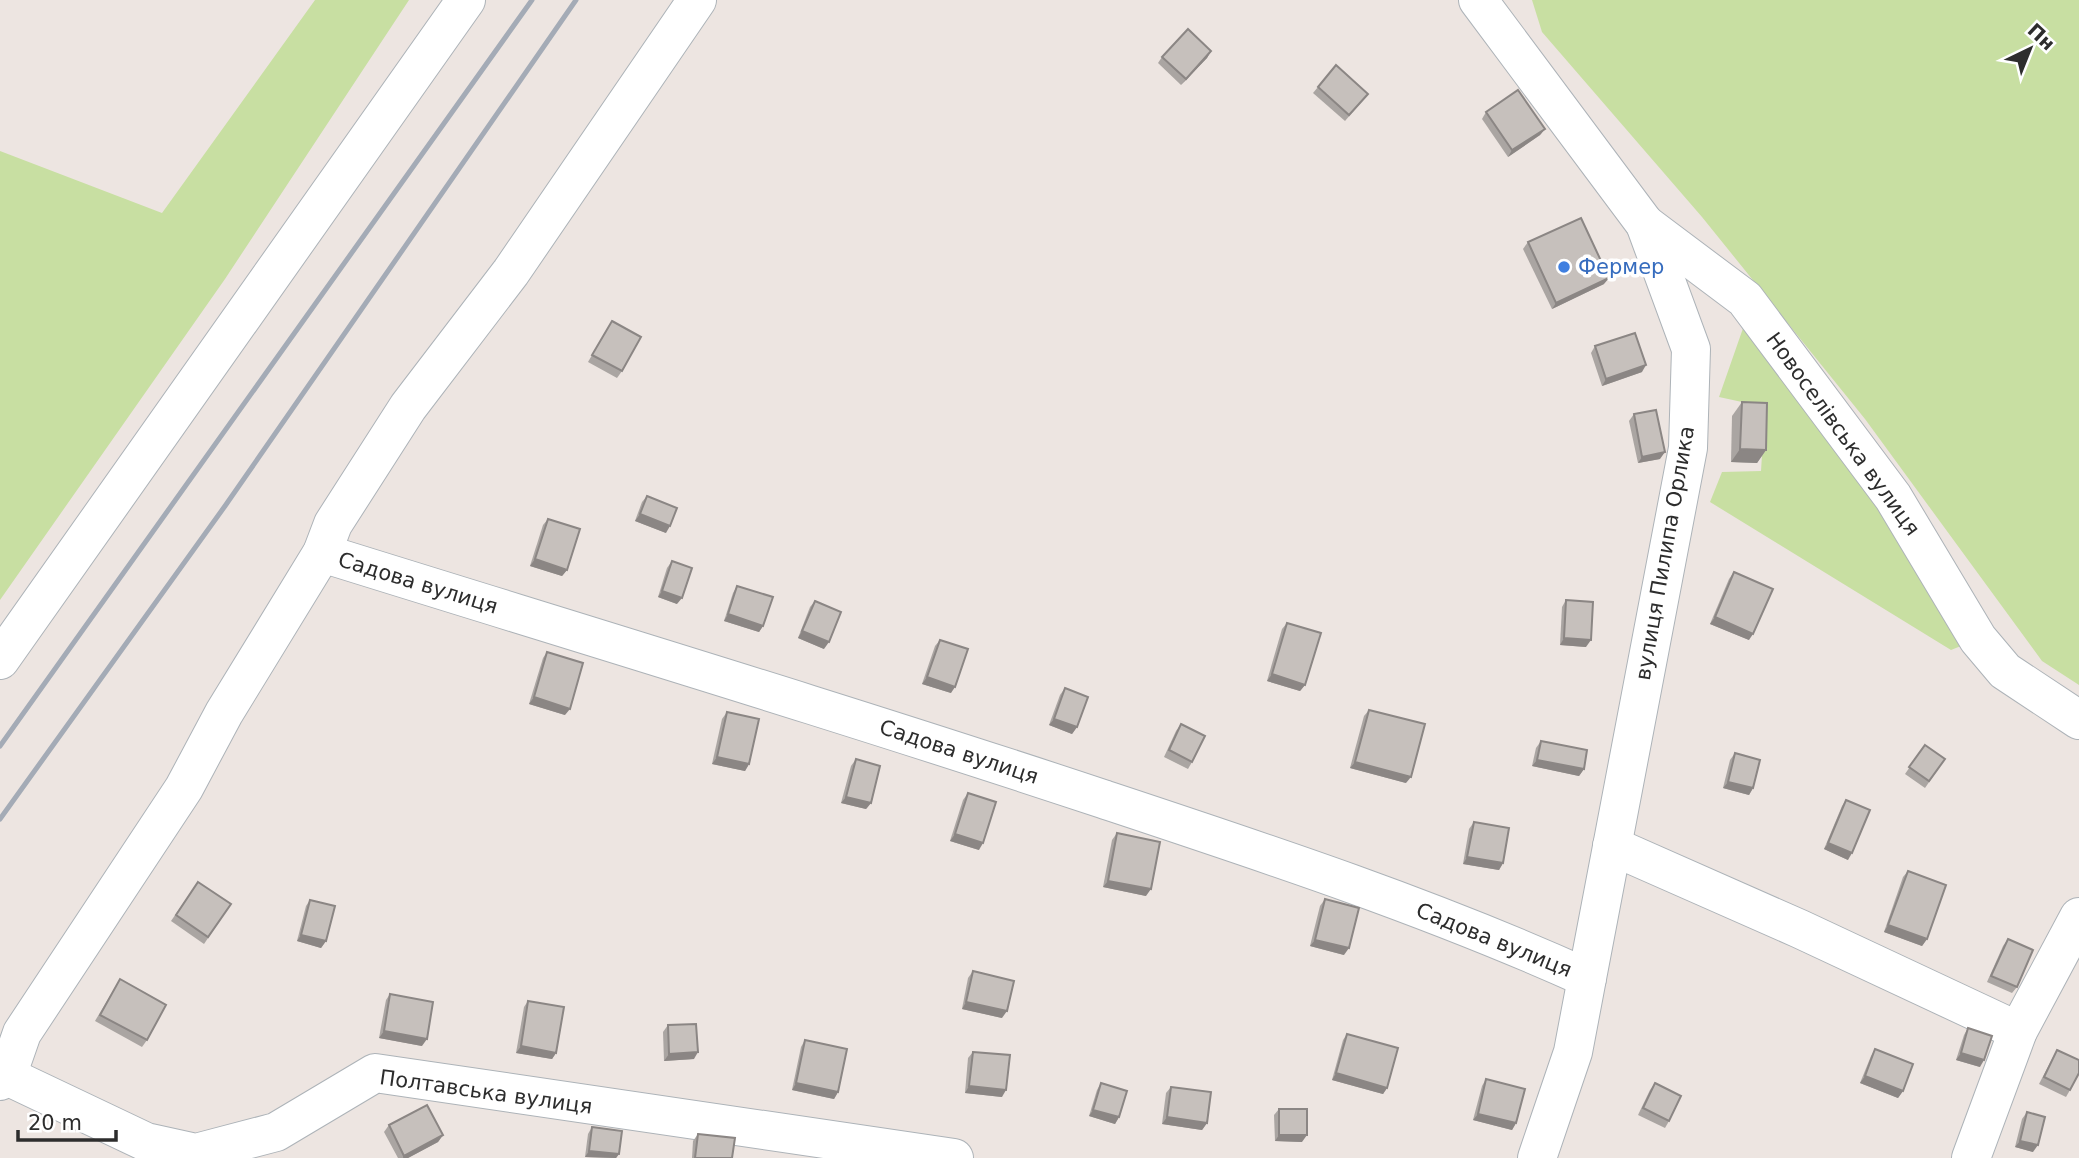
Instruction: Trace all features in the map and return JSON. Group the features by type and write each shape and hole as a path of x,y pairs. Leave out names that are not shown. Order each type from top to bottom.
{"street":[{"path":"0,660 466,0"},
{"path":"4,1079 22,1033 184,788 224,713 322,553 332,524 408,407 511,272 697,0"},
{"name":"вулиця Пилипа Орлика","path":"1478,0 1645,224 1691,349 1688,448 1573,1052 1537,1158"},
{"name":"Новоселівська вулиця","path":"1645,224 1745,299 1893,498 1978,639 2005,671 2079,720"},
{"name":"Садова вулиця","path":"322,553 957,751 1271,855 1503,940 1587,978"},
{"path":"1612,846 1800,929 2018,1031"},
{"path":"1971,1158 2018,1031 2079,917"},
{"name":"Полтавська вулиця","path":"4,1079 145,1142 196,1153 276,1132 375,1073 954,1158"}],"green space":[{"path":"315,0 409,0 225,279 0,600 0,151 162,213"},
{"path":"1532,0 2079,0 2079,685 2042,661 1865,419 1702,217 1542,32"},
{"path":"1748,314 1894,519 1961,646 1951,650 1710,502 1722,472 1761,471 1765,407 1719,397"}],"building":[{"path":"1188,29 1211,51 1186,79 1162,57"},
{"path":"1336,65 1368,94 1349,115 1318,87"},
{"path":"1518,90 1545,129 1512,150 1486,112"},
{"name":"Фермер","path":"1581,218 1609,278 1556,303 1528,242"},
{"path":"612,321 641,337 622,371 592,355"},
{"path":"1635,333 1646,365 1606,379 1595,346"},
{"path":"1742,402 1767,403 1766,450 1740,449"},
{"path":"1656,410 1665,452 1642,457 1634,414"},
{"path":"647,496 677,508 670,526 640,514"},
{"path":"548,519 580,529 567,570 535,559"},
{"path":"672,561 692,568 682,598 662,591"},
{"path":"1734,572 1773,589 1753,634 1715,617"},
{"path":"737,586 773,597 763,626 728,614"},
{"path":"1566,600 1593,602 1591,640 1564,638"},
{"path":"815,601 841,612 829,642 802,631"},
{"path":"1287,623 1321,633 1305,685 1272,674"},
{"path":"940,640 968,649 955,687 927,677"},
{"path":"547,652 583,663 570,709 534,697"},
{"path":"1065,688 1088,697 1077,727 1054,719"},
{"path":"1369,710 1425,724 1411,777 1355,762"},
{"path":"727,712 759,719 749,764 717,757"},
{"path":"1181,724 1205,736 1192,762 1169,750"},
{"path":"1541,741 1587,750 1584,769 1537,760"},
{"path":"1925,745 1945,759 1929,781 1909,767"},
{"path":"1735,753 1760,760 1753,788 1728,782"},
{"path":"856,759 880,766 871,803 846,797"},
{"path":"968,793 996,802 983,843 955,834"},
{"path":"1846,800 1870,810 1852,853 1828,843"},
{"path":"1474,822 1509,828 1503,863 1467,857"},
{"path":"1117,833 1160,842 1151,889 1108,881"},
{"path":"1908,871 1946,885 1927,939 1888,925"},
{"path":"198,882 231,904 208,937 176,915"},
{"path":"1325,899 1359,908 1349,948 1315,940"},
{"path":"310,900 335,906 326,941 301,935"},
{"path":"2008,939 2033,950 2017,987 1991,976"},
{"path":"973,971 1014,981 1007,1011 966,1002"},
{"path":"120,979 166,1005 147,1040 100,1015"},
{"path":"390,994 433,1002 427,1039 384,1031"},
{"path":"528,1001 564,1007 556,1053 521,1046"},
{"path":"696,1024 698,1052 669,1054 668,1025"},
{"path":"1968,1028 1992,1036 1984,1060 1961,1053"},
{"path":"1347,1034 1398,1048 1387,1088 1336,1073"},
{"path":"805,1040 847,1049 838,1092 796,1083"},
{"path":"1875,1049 1913,1064 1903,1091 1865,1076"},
{"path":"2057,1050 2079,1060 2079,1073 2070,1090 2044,1077"},
{"path":"973,1052 1010,1055 1006,1090 969,1086"},
{"path":"1486,1079 1525,1089 1516,1123 1478,1114"},
{"path":"1101,1083 1127,1091 1119,1117 1093,1110"},
{"path":"1655,1083 1681,1096 1669,1121 1643,1108"},
{"path":"1171,1087 1211,1092 1207,1123 1167,1117"},
{"path":"427,1105 443,1135 404,1156 389,1125"},
{"path":"1279,1109 1307,1109 1307,1135 1279,1135"},
{"path":"2027,1112 2045,1117 2038,1145 2020,1141"},
{"path":"592,1127 622,1131 619,1154 589,1151"},
{"path":"698,1134 735,1138 732,1158 695,1158"}],"railway":[{"path":"0,746 532,0"},
{"path":"0,819 225,506 576,0"}],"place":[{"name":"Фермер","path":"1564,267"}]}
